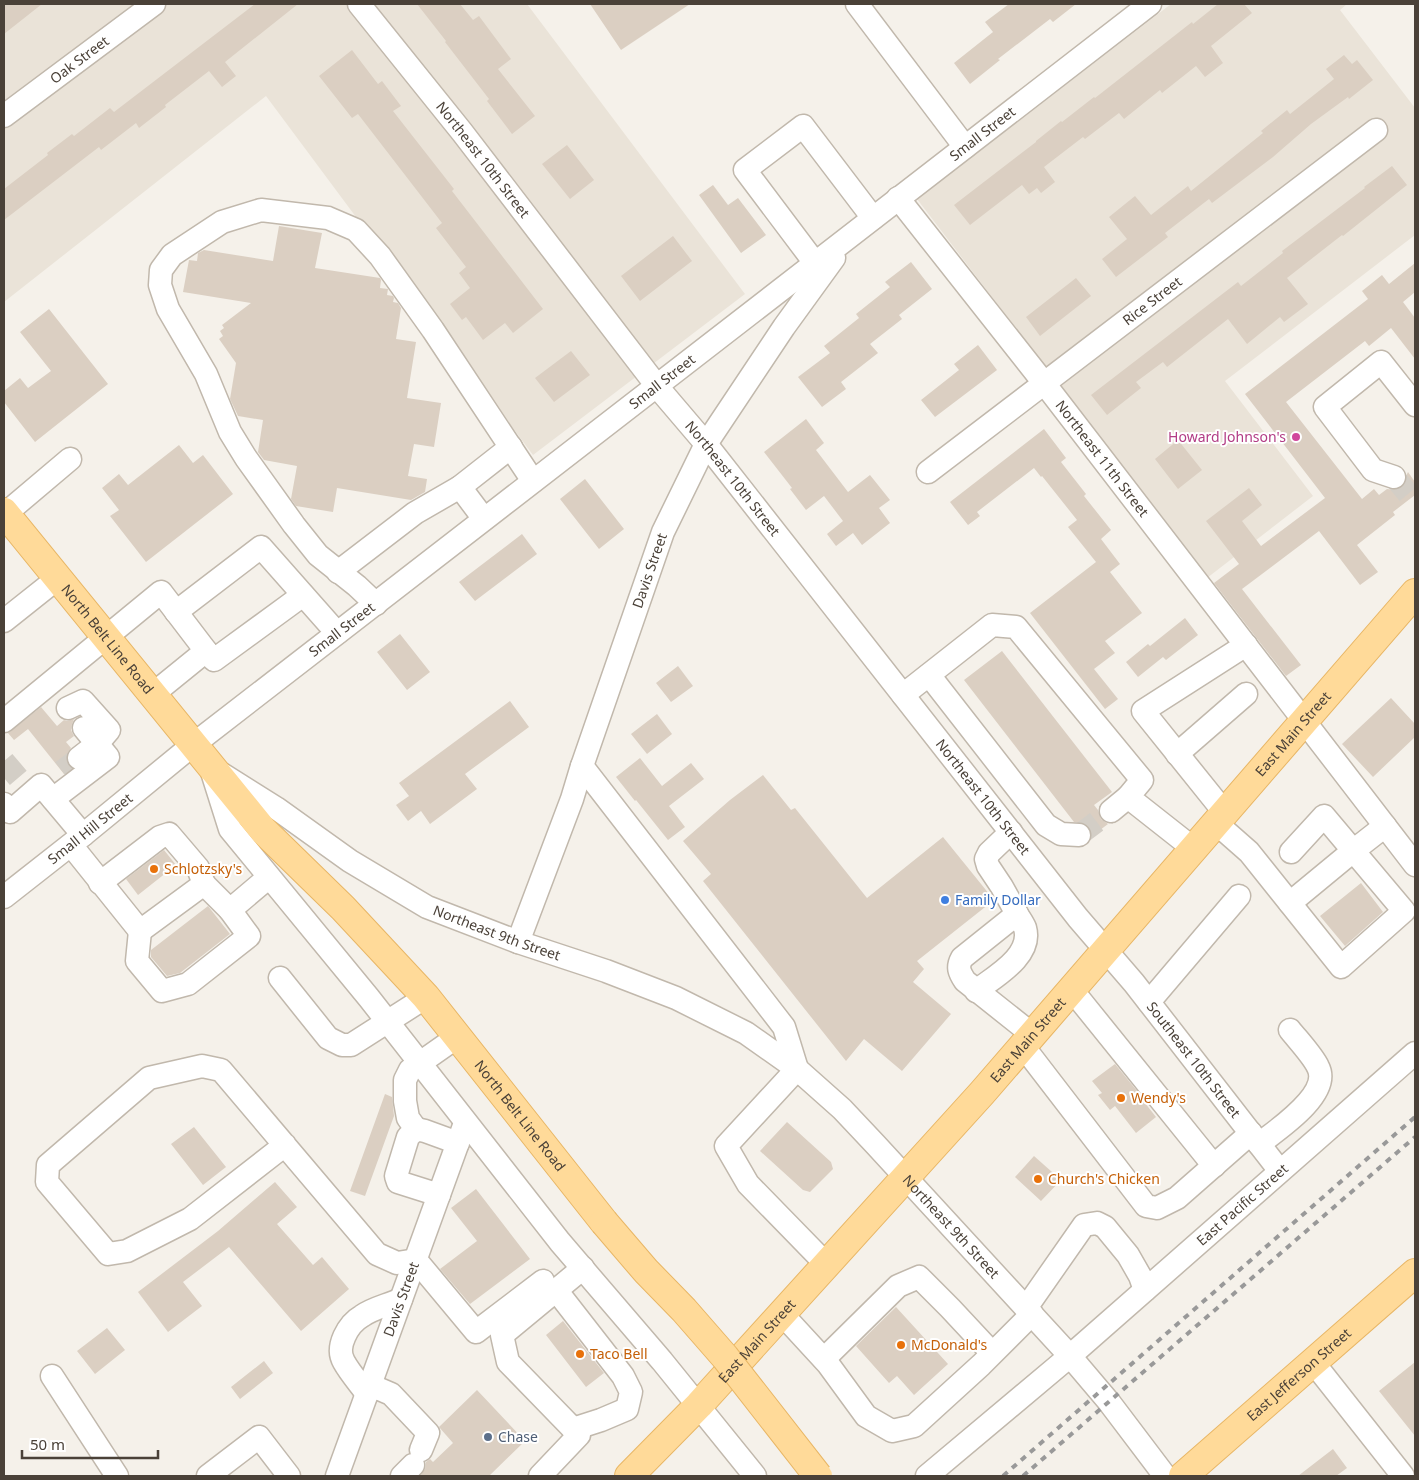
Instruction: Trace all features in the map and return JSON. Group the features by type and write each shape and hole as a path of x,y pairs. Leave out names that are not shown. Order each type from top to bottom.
{"main road":[{"name":"North Belt Line Road","path":"5,513 153,694 185,752 211,766 263,830 343,908 426,997 604,1222 725,1357 818,1476"},
{"name":"East Main Street","path":"629,1476 699,1405 1028,1040 1415,593"},
{"name":"East Jefferson Street","path":"1183,1476 1313,1362 1413,1278"}],"street":[{"name":"Oak Street","path":"4,116 154,4"},
{"name":"Northeast 10th Street","path":"360,4 468,140 656,386 706,444 1078,918 1106,951"},
{"path":"857,4 965,146"},
{"name":"Small Street","path":"185,752 1150,4"},
{"path":"814,263 745,170 803,126 873,218"},
{"name":"Rice Street","path":"928,472 1376,130"},
{"name":"Northeast 11th Street","path":"898,198 1044,383 1415,865"},
{"path":"376,604 358,586 318,555 246,458 230,432 206,374 168,309 160,285 161,270 172,255 222,222 261,210 328,218 356,230 380,256 433,330 533,481"},
{"name":"Davis Street","path":"518,942 572,799 663,532 706,444 784,327 851,235"},
{"path":"1394,477 1373,470 1324,406 1381,362 1415,405"},
{"path":"338,572 416,513 460,487 511,448"},
{"path":"5,513 70,458"},
{"path":"460,487 484,519"},
{"path":"176,612 262,547 337,633"},
{"path":"4,621 58,578"},
{"path":"4,720 161,592 214,660 303,595"},
{"path":"903,695 992,625 1016,627 1142,780 1120,804 1194,849"},
{"path":"1246,645 1143,711 1177,754 1220,818 1341,967 1404,911 1324,816 1291,852"},
{"path":"153,694 206,651"},
{"path":"929,675 1046,825 1061,834 1079,835"},
{"path":"4,804 10,812 26,787 65,780 108,757 48,685"},
{"path":"1177,754 1246,694"},
{"path":"80,723 65,780 77,840 100,882 140,931"},
{"name":"Small Hill Street","path":"7,888 77,840 185,752"},
{"name":"North Belt Line Road","path":"211,766 230,829 420,1064 462,1133 554,1234 699,1405 755,1476"},
{"name":"Northeast 9th Street","path":"211,766 276,808 350,861 428,907 518,942 606,970 676,998 746,1033 797,1069 842,1110 906,1177 1070,1356 1100,1391 1165,1476"},
{"path":"582,766 784,1027 797,1069 726,1146 748,1184 827,1265"},
{"path":"1290,903 1353,850 1386,826"},
{"path":"976,991 1019,957 1026,938 1025,928 988,866 986,859 989,853 1011,832"},
{"path":"100,882 160,837 169,834 198,868 204,884 230,910 249,936 188,984 162,992 136,961 140,931 204,884"},
{"path":"230,910 269,877"},
{"path":"1149,1002 1239,896"},
{"path":"1017,914 962,958 958,966 961,975 965,981 1028,1040 1107,1154 1146,1206 1157,1208 1177,1198 1214,1166 1306,1106 1317,1091 1321,1077 1319,1067 1290,1030"},
{"name":"Southeast 10th Street","path":"1106,951 1149,1002 1280,1171"},
{"path":"280,978 328,1038 342,1045 351,1045 426,997"},
{"path":"1072,990 1214,1166"},
{"path":"457,1037 410,1070 405,1080 405,1101 408,1118 416,1129 462,1133"},
{"name":"East Pacific Street","path":"927,1476 1070,1356 1415,1053"},
{"path":"285,1145 190,1219 127,1251 108,1254 46,1182 48,1165 149,1078 202,1066 221,1070 285,1145 377,1254 397,1263 416,1260 476,1332 550,1285 583,1268"},
{"path":"416,1129 408,1137 396,1176 398,1182 439,1195"},
{"name":"Davis Street","path":"337,1476 462,1133"},
{"path":"782,1314 826,1361 866,1416 892,1431 914,1426 992,1353 1029,1311 1084,1225 1097,1223 1105,1227 1128,1255 1140,1276 1145,1290"},
{"path":"826,1361 898,1286 918,1277 992,1353"},
{"path":"550,1285 502,1334 508,1362 579,1435 551,1473"},
{"path":"550,1285 623,1376 631,1392 627,1409 573,1429"},
{"path":"402,1299 361,1316 350,1327 342,1342 340,1353 344,1362 369,1389 391,1394 428,1433 412,1464"},
{"path":"1313,1362 1403,1476"},
{"path":"52,1376 117,1476"},
{"path":"208,1476 259,1437 289,1476"}],"shaded area":[{"path":"4,4 527,4 745,294 533,455 266,96 4,302"},
{"path":"1171,4 1347,4 1340,10 1415,108 1415,235 1225,381 1313,496 1207,578 917,199"}],"building":[{"path":"4,4 42,4 4,34"},
{"path":"255,4 298,4 225,62 236,76 222,87 209,71 139,128 136,123 101,150 99,147 4,220 4,189 72,134 74,136 110,108 114,112"},
{"path":"417,4 460,4 473,20 479,16 511,59 498,69 535,116 512,134 487,101 489,99"},
{"path":"590,4 690,4 621,50"},
{"path":"1009,4 1076,4 1053,22 1050,19 998,59 1000,60 970,84 954,63 993,32 985,22"},
{"path":"1218,4 1244,4 1252,13 1211,46 1223,63 1205,77 1196,66 1162,93 1160,90 1124,119 1119,113 1085,139 1083,137 1044,167 1055,182 1041,193 1037,188 1029,194 1022,185 970,225 954,205 1061,121 1095,98"},
{"path":"352,50 378,84 382,81 401,106 393,111 454,189 452,191 543,309 513,333 505,323 483,340 466,317 462,320 450,304 470,288 459,273 466,267 436,228 442,223 358,114 352,118 319,76"},
{"path":"1344,55 1352,64 1357,60 1373,80 1349,99 1348,97 1311,124 1273,157 1212,203 1209,199 1165,233 1168,237 1116,277 1102,259 1127,239 1109,217 1135,196 1151,215 1188,186 1191,191 1263,133 1261,131 1287,110 1290,114 1334,79 1326,69"},
{"path":"567,145 594,180 570,199 542,164"},
{"path":"1392,166 1407,185 1287,278 1308,304 1284,322 1280,317 1247,344 1228,319 1167,367 1163,362 1136,382 1141,388 1107,415 1091,395 1238,282 1241,286 1283,253 1282,251"},
{"path":"713,185 728,205 738,198 766,235 741,253 699,195"},
{"path":"279,226 322,233 315,268 380,278 380,288 388,289 387,295 393,296 393,302 398,303 401,308 396,339 416,342 407,398 441,403 434,447 414,444 408,476 427,479 425,492 411,500 337,488 333,512 296,506 291,499 297,466 264,460 258,452 263,420 238,416 230,399 236,363 219,339 223,336 220,331 224,328 222,325 251,303 183,292 189,260 197,261 198,253 204,250 273,261"},
{"path":"673,236 692,261 640,301 621,276"},
{"path":"911,262 932,289 899,315 902,319 870,344 878,353 841,382 846,389 822,407 798,377 830,353 824,346 859,318 856,314 890,287 885,282"},
{"path":"1415,263 1415,292 1403,302 1415,318 1415,359 1391,328 1369,346 1365,341 1286,402 1362,499 1374,489 1379,495 1387,489 1396,490 1402,487 1406,482 1408,472 1415,482 1415,495 1393,512 1395,515 1357,545 1378,572 1360,585 1319,531 1242,589 1301,665 1286,676 1214,583 1239,564 1206,521 1249,488 1262,505 1242,521 1261,546 1325,498 1245,394 1368,299 1362,291 1382,275 1389,284"},
{"path":"1076,278 1091,296 1040,336 1026,317"},
{"path":"49,309 108,384 35,442 4,402 4,391 20,378 28,388 51,371 20,332"},
{"path":"978,345 997,370 935,417 921,400 959,370 954,364"},
{"path":"571,351 590,375 554,402 535,378"},
{"path":"806,419 824,443 816,450 848,492 870,475 890,500 879,508 890,523 862,545 853,533 836,546 827,534 843,521 824,496 806,510 790,489 792,488 764,452"},
{"path":"1044,429 1066,458 1061,462 1086,494 1084,496 1111,530 1101,539 1120,564 1110,572 1142,613 1105,641 1115,653 1094,669 1118,699 1105,709 1030,613 1096,562 1068,527 1077,520 1034,468 977,512 980,516 968,525 950,502"},
{"path":"1178,440 1202,470 1178,489 1155,459"},
{"path":"179,445 193,463 203,455 233,494 146,562 110,516 119,510 102,488 119,474 128,485"},
{"path":"585,479 624,529 599,549 560,499"},
{"path":"522,534 537,554 475,601 459,582"},
{"path":"1185,618 1198,635 1166,660 1163,657 1138,677 1126,662 1148,644 1150,646"},
{"path":"400,634 430,672 407,690 377,652"},
{"path":"1002,651 1112,792 1094,805 1101,819 1108,824 1092,836 1087,824 1074,822 964,680"},
{"path":"678,666 693,686 671,702 656,683"},
{"path":"1391,698 1415,724 1415,737 1373,777 1342,744"},
{"path":"510,701 529,727 465,774 477,789 430,824 421,811 408,821 396,805 409,796 399,783"},
{"path":"41,707 57,726 64,720 74,719 71,730 74,736 66,742 71,748 66,760 68,766 72,768 64,774 28,729 14,740 8,733"},
{"path":"657,714 672,734 647,754 631,734"},
{"path":"640,758 662,786 691,763 704,779 669,806 685,827 668,840 616,777"},
{"path":"763,775 791,810 795,808 867,898 943,837 994,900 917,961 924,969 913,982 951,1014 902,1071 864,1039 846,1061 703,881 711,874 683,841 730,800"},
{"path":"164,850 176,865 138,895 126,879"},
{"path":"1361,883 1383,912 1345,946 1320,916"},
{"path":"208,906 230,934 180,973 167,976 151,957 151,950"},
{"name":"Wendy's","path":"1115,1064 1156,1117 1136,1133 1115,1106 1110,1110 1098,1095 1102,1093 1092,1081"},
{"path":"385,1094 392,1097 394,1116 365,1196 350,1191"},
{"path":"787,1122 831,1162 833,1169 810,1192 803,1190 760,1151"},
{"path":"194,1127 226,1167 203,1185 171,1144"},
{"name":"Church's Chicken","path":"1034,1156 1061,1180 1041,1201 1015,1177"},
{"path":"275,1182 297,1207 277,1224 313,1265 322,1257 349,1289 301,1331 229,1247 183,1282 202,1306 168,1332 138,1292 218,1231"},
{"path":"476,1189 530,1259 470,1304 440,1269 477,1241 451,1208"},
{"path":"896,1307 948,1364 914,1395 897,1376 889,1383 856,1346"},
{"path":"563,1321 604,1373 586,1387 546,1335"},
{"path":"107,1328 125,1350 95,1374 77,1351"},
{"path":"264,1361 273,1373 240,1399 231,1387"},
{"path":"1415,1362 1415,1436 1379,1391"},
{"path":"477,1390 525,1441 489,1476 420,1476 425,1469 426,1462 430,1459 433,1462 453,1443 439,1427"},
{"path":"1333,1449 1347,1468 1336,1476 1298,1476"}],"tunnel":[{"path":"1394,477 1415,502"},
{"path":"62,771 79,758"},
{"path":"4,761 21,781"},
{"path":"1079,835 1111,811"}],"railway":[{"path":"1003,1476 1415,1117"},
{"path":"1023,1476 1415,1137"}],"place":[{"name":"Howard Johnson's","path":"1296,437"},
{"name":"Schlotzsky's","path":"154,869"},
{"name":"Family Dollar","path":"945,900"},
{"name":"Wendy's","path":"1121,1098"},
{"name":"Church's Chicken","path":"1038,1179"},
{"name":"McDonald's","path":"901,1345"},
{"name":"Taco Bell","path":"580,1354"},
{"name":"Chase","path":"488,1437"}]}
